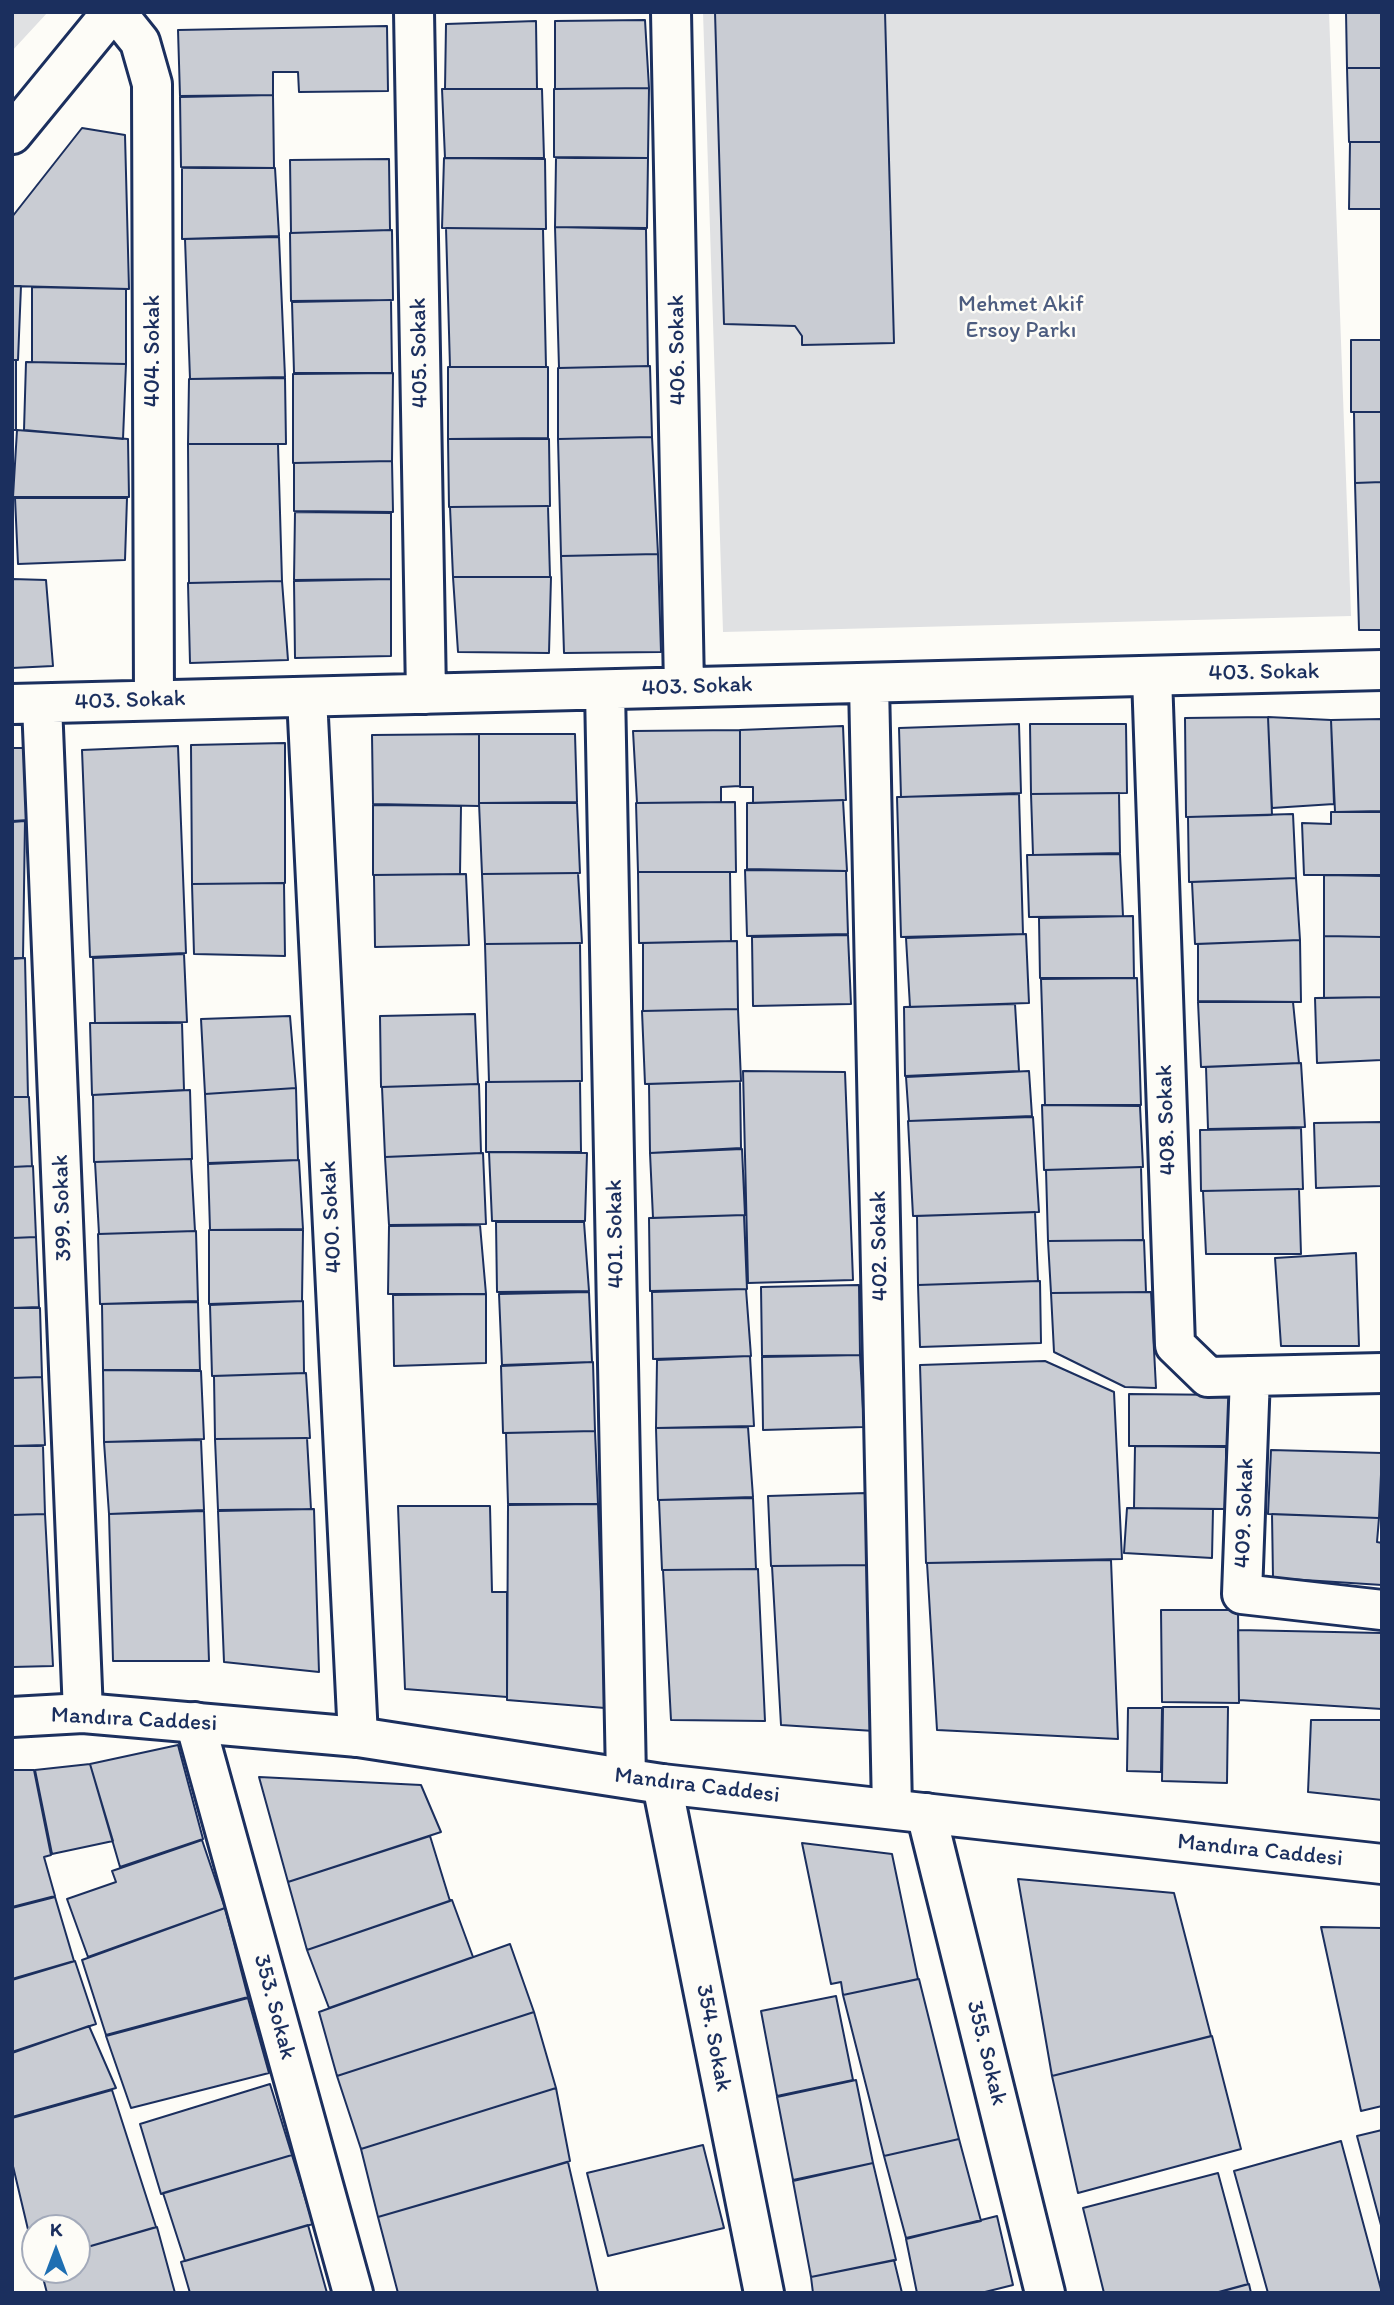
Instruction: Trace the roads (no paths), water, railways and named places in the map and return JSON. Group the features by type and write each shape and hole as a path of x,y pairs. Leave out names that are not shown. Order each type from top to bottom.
{"street":[{"path":"12,134 114,12"},
{"name":"404. Sokak","path":"114,12 140,42 152,84 154,700"},
{"name":"405. Sokak","path":"414,12 426,694"},
{"name":"406. Sokak","path":"671,12 684,687"},
{"name":"403. Sokak","path":"27,704 1382,670"},
{"name":"408. Sokak","path":"1152,676 1175,1345 1208,1377 1382,1373"},
{"name":"402. Sokak","path":"869,683 909,1811"},
{"name":"401. Sokak","path":"605,690 644,1781"},
{"name":"400. Sokak","path":"307,696 358,1737"},
{"name":"399. Sokak","path":"27,704 83,1713"},
{"name":"409. Sokak","path":"1250,1376 1242,1594 1382,1610"},
{"name":"Mandıra Caddesi","path":"12,1717 83,1713 358,1737 644,1781 1382,1864"},
{"name":"353. Sokak","path":"195,1722 353,2293"},
{"name":"354. Sokak","path":"644,1781 764,2293"},
{"name":"355. Sokak","path":"909,1811 1045,2293"}],"park label":[{"name":"Mehmet Akif Ersoy Parkı","path":"1021,318"}]}
